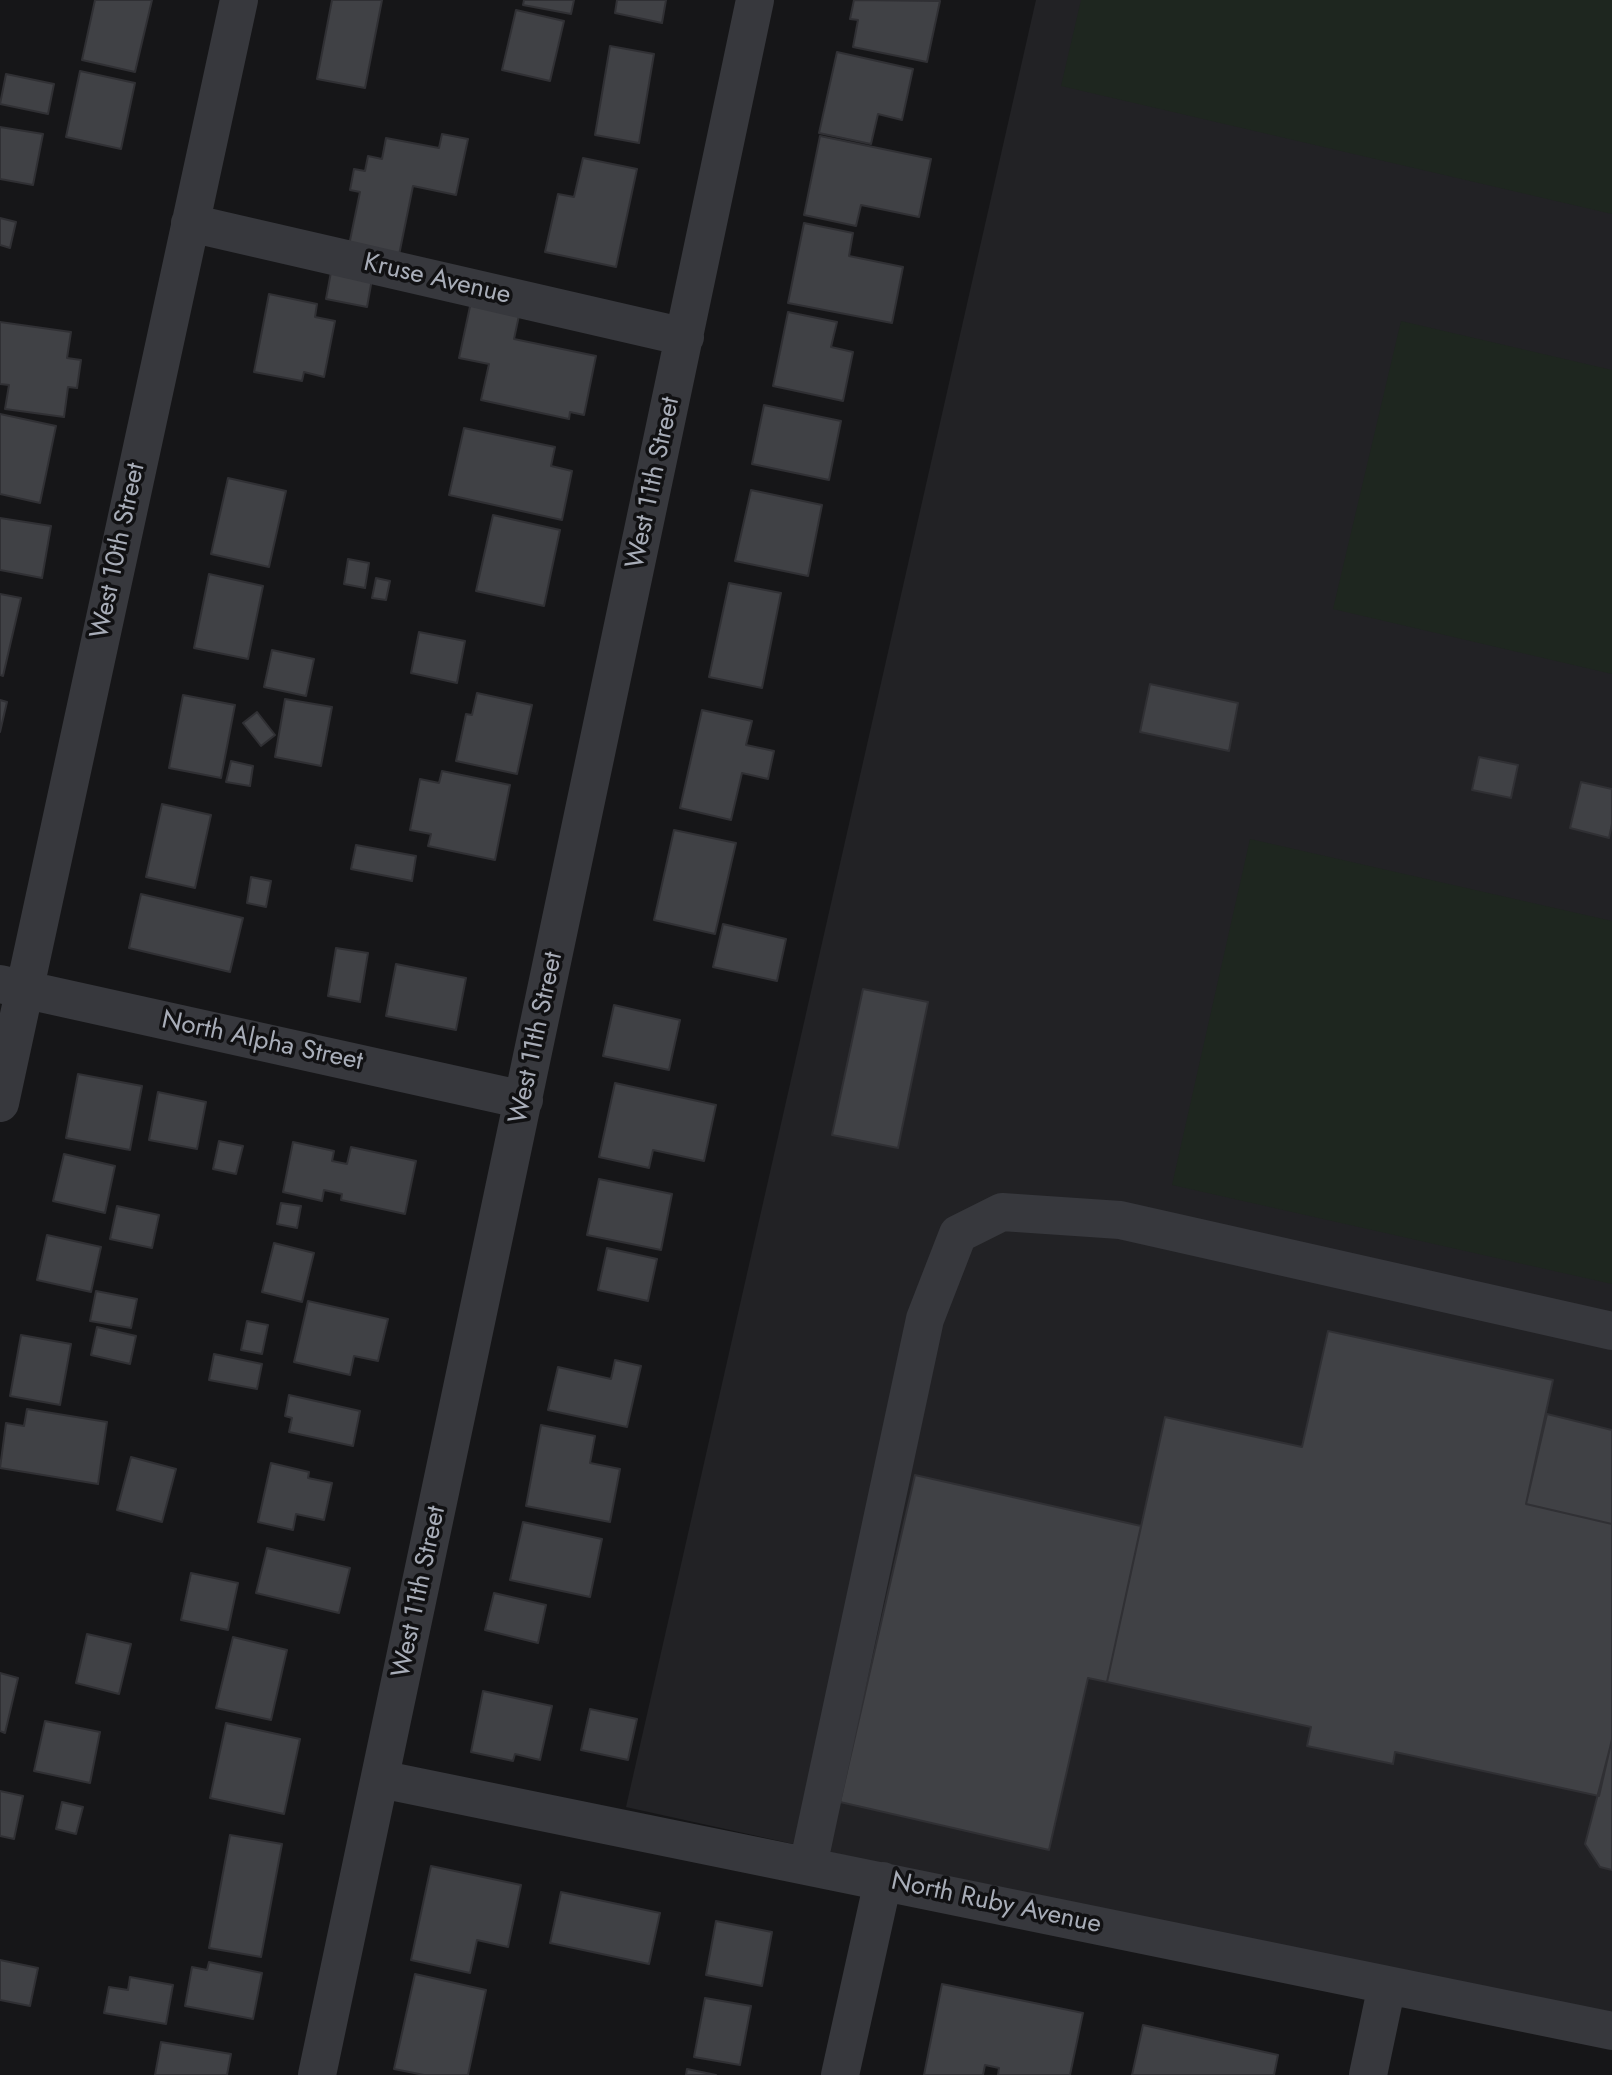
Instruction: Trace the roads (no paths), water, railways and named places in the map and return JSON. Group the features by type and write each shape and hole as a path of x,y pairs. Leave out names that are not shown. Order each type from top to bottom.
{"street":[{"name":"West 10th Street","path":"0,1103 12,987 190,223 239,0"},
{"name":"West 11th Street","path":"317,2075 755,0"},
{"name":"Kruse Avenue","path":"190,223 685,337"},
{"name":"North Alpha Street","path":"12,987 524,1100"},
{"path":"808,1866 925,1319 958,1234 1002,1212 1120,1220 1612,1331"},
{"name":"North Ruby Avenue","path":"380,1779 1612,2031"},
{"path":"840,2075 883,1881"},
{"path":"1368,2075 1387,1984"}]}
